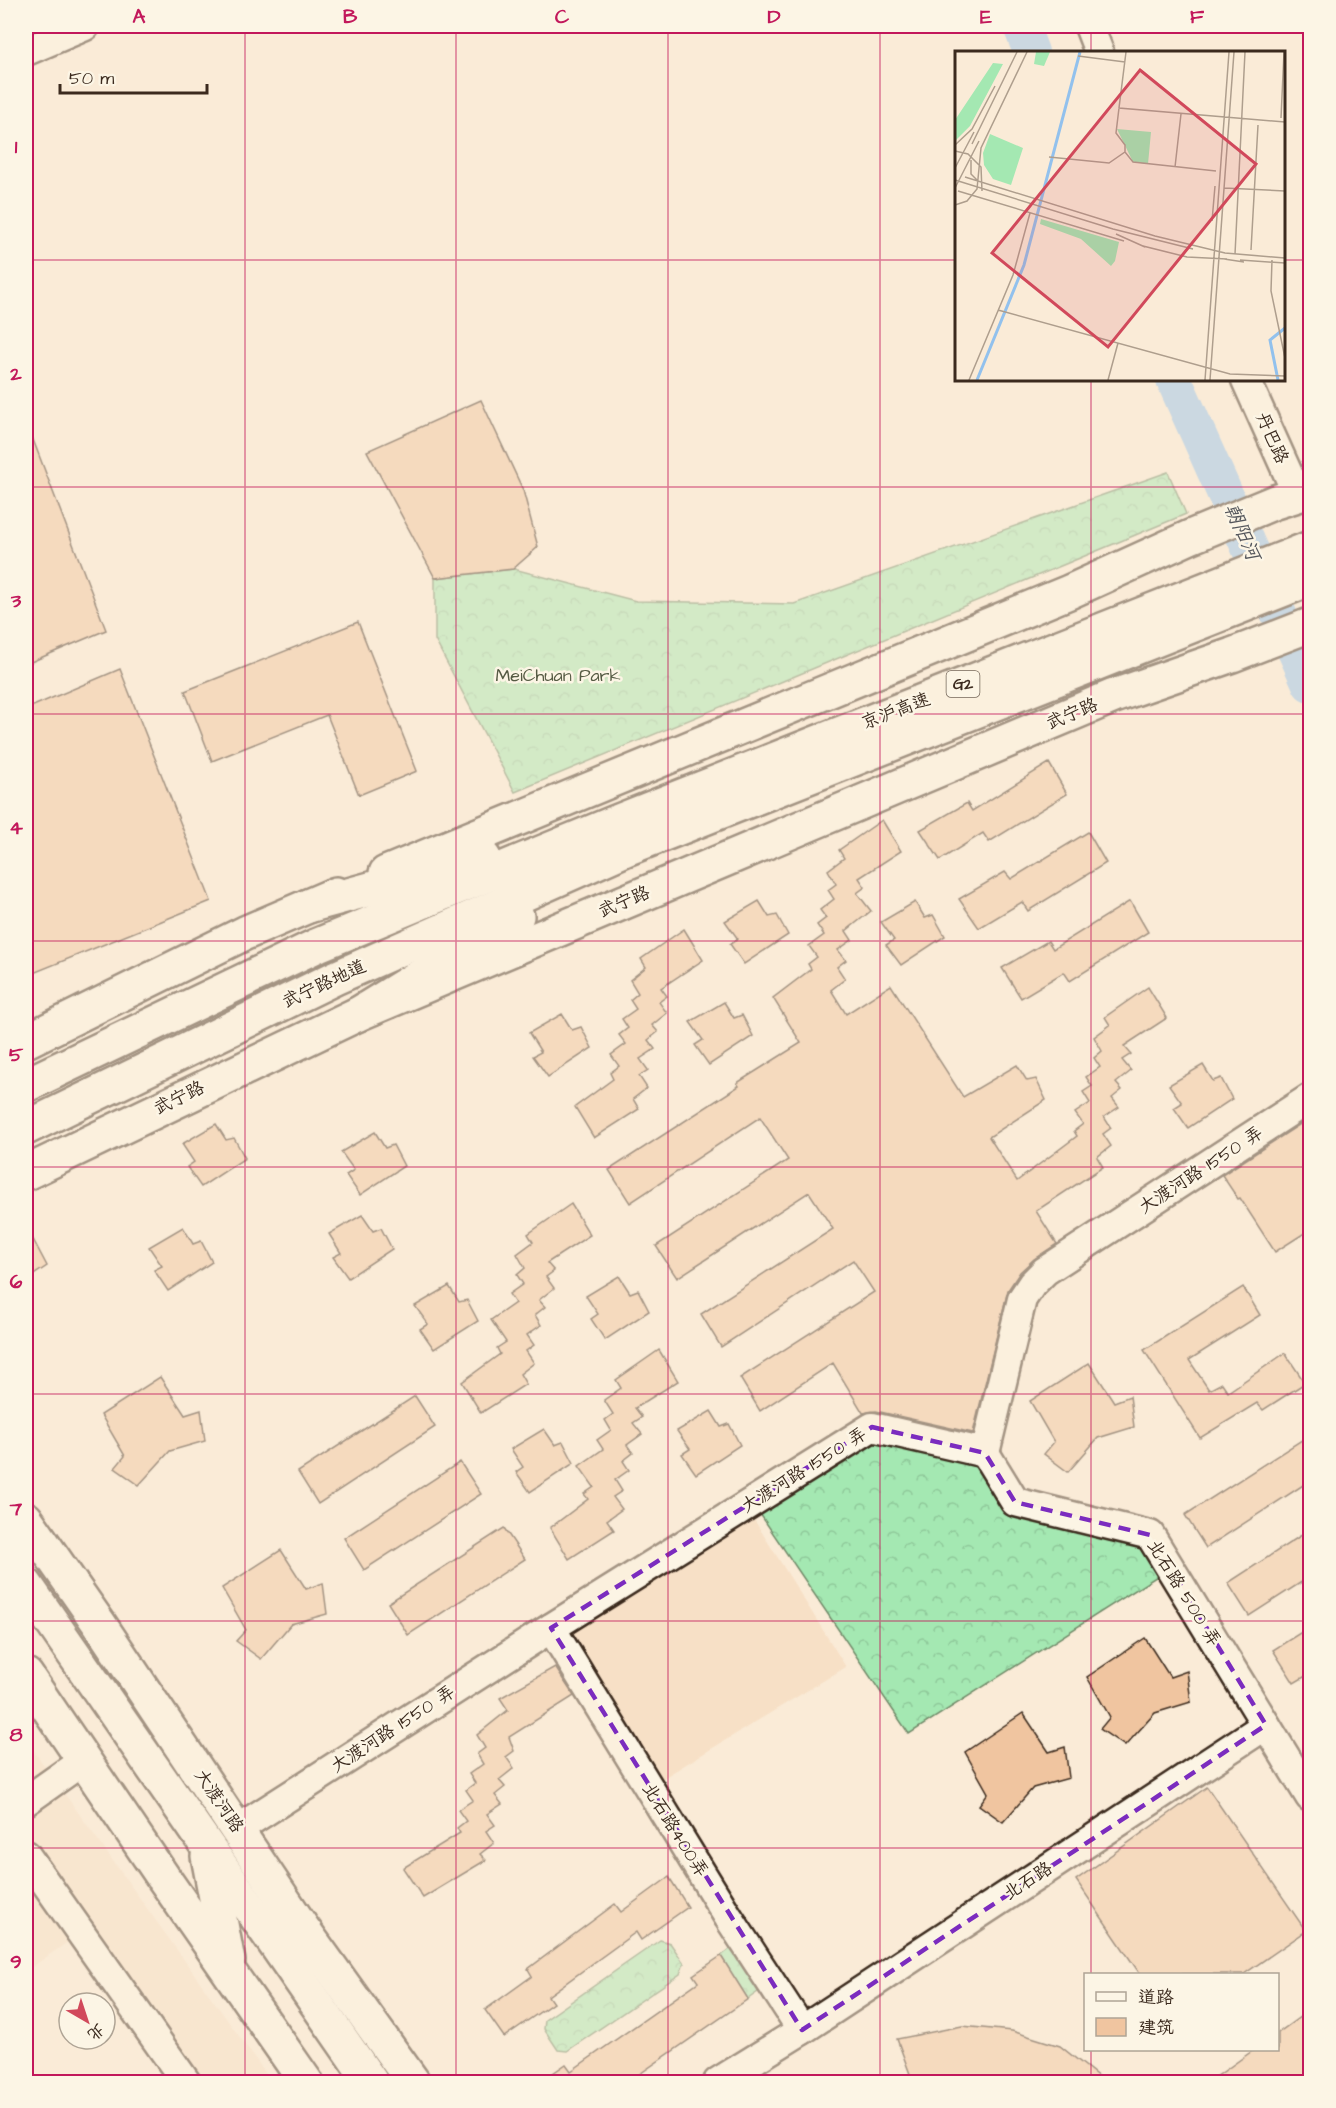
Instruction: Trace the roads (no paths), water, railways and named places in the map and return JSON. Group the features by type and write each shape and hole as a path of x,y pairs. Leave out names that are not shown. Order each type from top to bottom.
{"main road":[{"path":"26,1041 245,933 308,906 1069,592 1194,547 1299,500"},
{"name":"京沪高速","path":"621,836 1311,549"},
{"name":"京沪高速","path":"621,836 1311,579"},
{"path":"1230,647 1311,606"},
{"path":"1230,647 1311,625"},
{"name":"武宁路","path":"26,1173 358,1014 1230,647"},
{"path":"308,906 621,836"},
{"path":"358,1014 621,836"},
{"name":"武宁路地道","path":"26,1085 318,945 621,836"},
{"name":"武宁路地道","path":"26,1128 621,836"},
{"name":"大渡河路","path":"26,1519 302,1926 413,2082"},
{"name":"大渡河路","path":"26,1585 371,2082"},
{"path":"26,1675 306,2082"},
{"path":"206,1845 230,1972"}],"street":[{"path":"26,51 85,26"},
{"path":"1089,26 1099,51"},
{"name":"丹巴路","path":"1246,381 1299,500"},
{"name":"大渡河路 1550 弄","path":"238,1829 551,1628 872,1427 984,1453 1022,1299 1032,1284 1046,1271 1311,1098"},
{"name":"北石路 500 弄","path":"984,1453 1015,1502 1150,1535 1266,1725"},
{"name":"北石路400弄","path":"551,1628 729,1918 802,2030"},
{"path":"1266,1725 1311,1797"},
{"name":"北石路","path":"718,2082 802,2030 1266,1725"},
{"path":"26,1801 84,1760"},
{"path":"26,1855 186,2082"}],"waterway":[{"name":"朝阳河","path":"1021,26 1031,51"},
{"name":"朝阳河","path":"1174,381 1310,684"}],"park label":[{"name":"MeiChuan Park","path":"558,675"}]}
